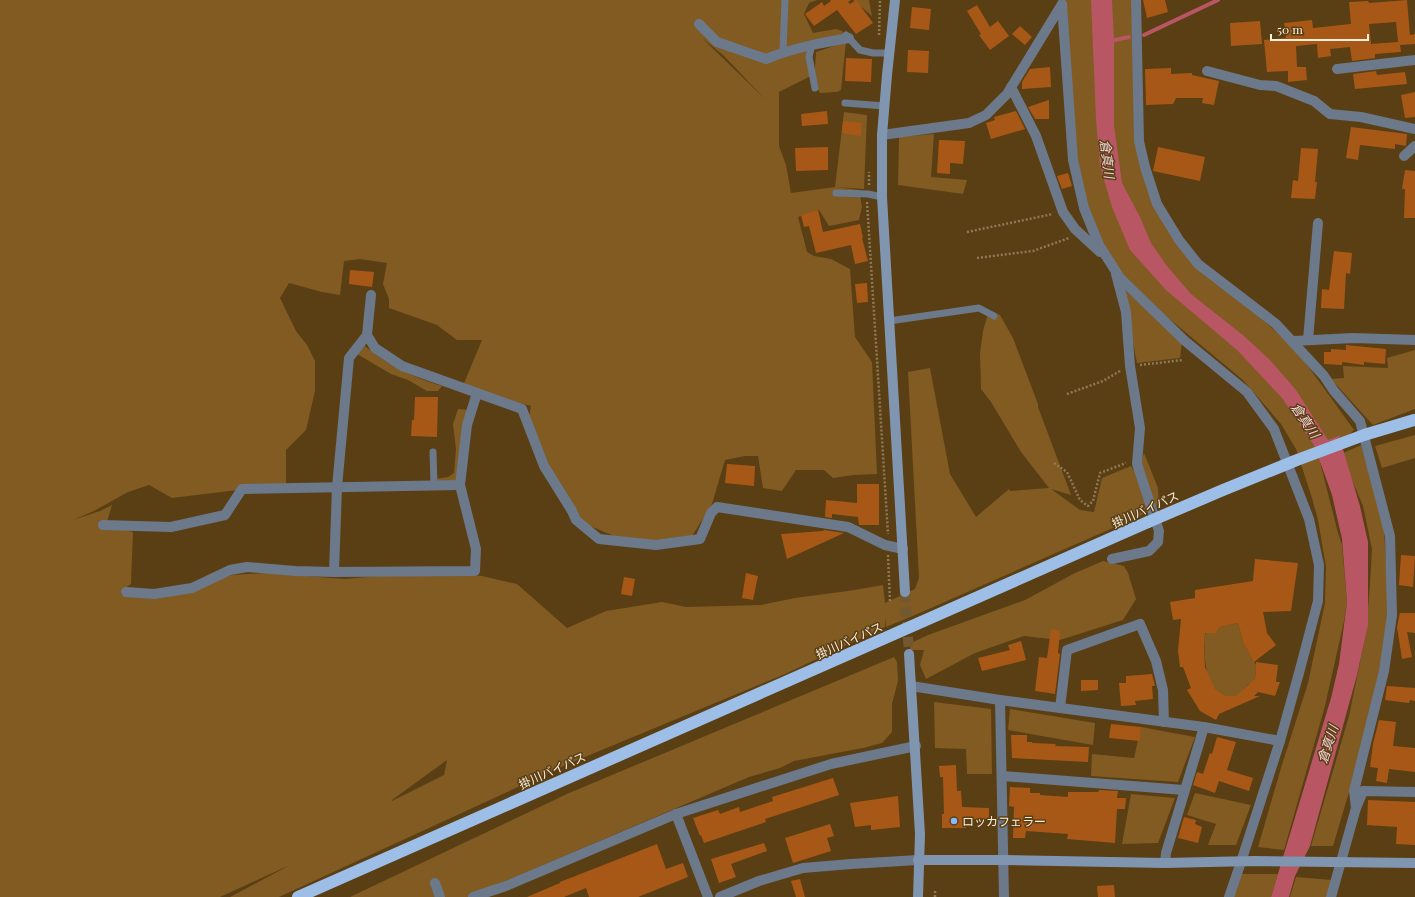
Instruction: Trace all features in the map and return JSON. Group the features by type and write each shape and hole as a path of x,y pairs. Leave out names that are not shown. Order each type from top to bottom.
{"highway":[{"name":"掛川バイパス","path":"298,897 1222,490 1364,435 1414,420"}],"street":[{"path":"895,0 882,135 882,197 905,592"},
{"path":"1136,0 1139,140 1145,167 1157,204 1179,240 1198,264 1276,324 1293,341 1360,421 1390,536 1392,615 1384,672 1354,791 1356,808"},
{"path":"882,135 969,123 986,115 1007,94 1062,3"},
{"path":"1062,3 1073,160 1084,208 1099,245 1120,278 1185,340 1247,392 1274,430 1309,519 1319,565 1318,602 1299,673 1280,741 1242,862 1229,897"},
{"path":"699,24 717,42 766,59 783,52 847,36"},
{"path":"1337,69 1415,60"},
{"path":"1207,71 1260,85 1276,86 1314,101 1330,114 1360,117 1415,128"},
{"path":"1011,87 1036,136 1063,212 1080,234 1108,259"},
{"path":"1404,156 1415,146"},
{"path":"1308,340 1318,223"},
{"path":"1112,559 1149,551 1158,542 1159,531 1137,464 1140,428 1130,366 1126,312 1115,270"},
{"path":"334,572 337,487 349,358 367,335 371,295"},
{"path":"367,335 375,348 402,366 522,409 544,466 576,520 599,539 656,545 700,539 711,513 717,507 848,527 888,546 903,549"},
{"path":"1293,341 1353,338 1415,340"},
{"path":"126,592 154,594 192,588 230,570 247,567 334,572 475,571 476,549 460,485 467,425 477,393"},
{"path":"103,525 171,527 225,515 242,489 460,485"},
{"path":"1060,708 1067,650 1140,624 1156,661 1163,690 1164,722"},
{"path":"909,654 916,746 920,834 918,897"},
{"path":"912,686 1000,700 1204,727 1280,741"},
{"path":"1000,700 1004,897"},
{"path":"1165,863 1166,853 1184,790 1204,727"},
{"path":"472,897 506,886 676,814 831,764 916,746"},
{"path":"1002,776 1184,790"},
{"path":"1331,897 1356,808 1363,791 1415,792"},
{"path":"676,814 708,897"},
{"path":"720,897 758,881 803,868 918,860 1165,863 1415,863"},
{"path":"435,883 440,897"}],"lane":[{"path":"783,52 785,0"},
{"path":"847,36 860,50 873,53 889,53"},
{"path":"812,44 809,57 815,88"},
{"path":"845,103 885,106"},
{"path":"836,194 868,194 882,197"},
{"path":"889,321 979,308 994,316"},
{"path":"433,452 434,486"}],"path":[{"path":"867,203 888,546 890,602"},
{"path":"967,232 1063,212"},
{"path":"977,258 1033,251 1080,234"},
{"path":"1068,394 1102,381 1130,366 1183,360"},
{"path":"1054,463 1067,472 1080,500 1088,506 1093,501 1100,473 1138,458"},
{"path":"935,889 935,897"}],"shaded area":[{"path":"0,0 817,0 809,3 804,14 813,33 836,29 842,31 848,38 813,48 811,76 779,92 779,146 786,165 791,193 835,187 844,112 867,115 864,189 836,187 859,190 862,207 859,220 829,226 819,210 798,217 807,252 814,256 831,259 850,269 855,337 872,362 877,474 833,478 824,470 796,470 782,491 763,488 758,456 745,456 725,460 712,504 689,541 628,542 576,520 559,491 528,423 531,406 462,388 482,340 457,340 437,325 389,308 389,299 383,284 387,263 360,259 344,261 340,295 322,292 289,283 280,298 296,331 307,345 315,361 315,391 306,430 286,450 286,484 172,498 149,485 128,492 94,511 73,520 100,511 112,505 106,525 133,532 131,584 122,590 121,595 192,588 232,575 265,573 345,579 436,571 482,576 517,584 567,628 606,611 662,602 686,607 761,605 795,598 883,585 885,603 915,589 919,578 908,372 930,368 950,474 976,517 1009,489 1010,491 1049,488 1021,452 991,402 981,389 980,353 983,331 989,310 1000,315 1013,338 1071,495 1051,489 1080,510 1094,512 1102,478 1131,466 1134,471 1139,471 1144,453 1158,488 1159,504 1140,516 886,627 885,618 885,627 785,674 568,764 279,897 230,897 290,865 220,897 0,897","holes":["701,37 723,55 765,99","447,760 444,775 392,801 392,800"]},
{"path":"853,0 869,0 872,16"},
{"path":"1064,0 1136,0 1139,141 1149,192 1207,271 1295,348 1354,430 1320,462 1342,545 1347,602 1325,706 1284,850 1258,847 1308,683 1325,603 1326,567 1318,520 1296,449 1281,424 1243,380 1120,278 1089,220 1071,140"},
{"path":"846,42 841,90 837,92 820,93 814,83 816,52"},
{"path":"934,134 931,177 967,180 963,194 898,185 899,137"},
{"path":"1122,287 1182,342 1180,358 1137,363"},
{"path":"365,346 383,360 401,370 442,386 438,391 427,391 408,380 391,374 357,354"},
{"path":"1415,350 1415,409 1373,425 1331,379 1344,378 1343,366 1388,368 1387,358"},
{"path":"458,409 469,410 459,482 433,483 435,479 448,477 454,473 456,449 453,424"},
{"path":"1415,435 1415,458 1382,468 1375,446"},
{"path":"1361,445 1372,481 1384,530 1389,616 1379,671 1360,755 1333,846 1311,846 1349,716 1366,633 1372,549 1363,506 1341,454"},
{"path":"1103,561 1124,566 1128,573 1136,599 1123,620 1060,640 1024,636 975,653 926,679 920,665 924,650 910,650 911,643 928,635 1025,600 1075,573"},
{"path":"1238,623 1243,642 1256,665 1254,688 1249,684 1241,692 1244,696 1228,697 1220,694 1214,689 1210,681 1205,662 1205,635 1206,633 1216,633 1220,627"},
{"path":"894,657 897,662 898,681 892,704 892,732 882,743 794,761 780,768 749,777 468,897 350,897 569,793"},
{"path":"934,702 991,709 992,774 967,774 966,749 935,748"},
{"path":"1010,709 1095,723 1093,745 1008,730"},
{"path":"1141,727 1195,737 1178,782 1091,776 1092,754 1134,758"},
{"path":"1195,793 1251,805 1236,845 1208,845 1216,824 1187,815"},
{"path":"1131,794 1175,798 1158,843 1122,844"},
{"path":"1239,874 1278,874 1271,897 1231,897"},
{"path":"1296,877 1332,880 1327,897 1290,897"}],"water":[{"name":"倉真川","path":"1091,0 1112,0 1114,40 1114,126 1122,183 1140,217 1151,243 1167,266 1191,294 1244,336 1270,360 1296,390 1328,440 1339,436 1360,506 1368,542 1368,625 1357,675 1310,846 1295,876 1289,897 1271,897 1331,698 1339,664 1347,602 1342,539 1332,495 1314,445 1282,398 1237,350 1166,290 1130,250 1112,207 1100,166 1096,119"}],"building":[{"path":"830,0 851,0 848,2 850,4 856,0 873,23 856,34 837,10 814,26 805,14 822,2 824,6 831,1"},
{"path":"1143,0 1165,0 1168,12 1147,18"},
{"path":"1407,0 1410,35 1415,34 1415,44 1400,45 1401,52 1375,54 1375,58 1352,61 1350,47 1330,49 1331,56 1318,58 1317,44 1296,46 1297,67 1306,67 1307,80 1288,82 1288,71 1267,72 1264,40 1286,38 1284,23 1312,20 1313,28 1351,24 1349,2 1368,1 1369,3","holes":["1396,22 1398,42 1371,44 1369,24"]},
{"path":"977,5 990,27 998,21 1009,36 990,50 979,35 981,34 967,11"},
{"path":"912,7 931,9 929,30 910,28"},
{"path":"1260,21 1262,44 1231,46 1230,23"},
{"path":"1020,26 1032,37 1025,45 1012,34"},
{"path":"908,50 929,51 928,73 907,72"},
{"path":"846,58 872,59 871,82 845,81"},
{"path":"1050,67 1051,87 1022,89 1022,82 1030,69"},
{"path":"1171,68 1171,74 1192,73 1192,75 1219,81 1214,105 1202,103 1203,98 1176,98 1173,104 1146,105 1145,69"},
{"path":"1376,71 1377,75 1405,72 1407,84 1355,89 1353,74"},
{"path":"1415,92 1415,117 1405,118 1401,95"},
{"path":"1049,100 1049,119 1035,119 1028,107"},
{"path":"827,111 828,124 802,126 801,114"},
{"path":"1016,111 1025,129 991,139 986,123 995,120 994,117"},
{"path":"843,121 862,123 861,136 842,133"},
{"path":"1351,127 1407,134 1406,146 1395,144 1395,149 1360,145 1358,160 1346,158"},
{"path":"939,140 965,141 963,164 950,163 950,174 937,173"},
{"path":"828,147 828,170 796,171 795,148"},
{"path":"1158,147 1205,157 1200,181 1153,171"},
{"path":"1301,148 1318,149 1315,199 1291,198 1293,180 1298,181"},
{"path":"1405,170 1415,171 1415,218 1404,218 1405,189 1402,189"},
{"path":"1068,173 1072,186 1062,189 1057,176"},
{"path":"818,210 823,232 860,224 868,261 855,264 851,245 816,253 809,226 804,227 801,215"},
{"path":"1334,251 1352,253 1350,274 1346,273 1344,309 1321,308 1322,289 1329,290"},
{"path":"350,270 374,272 372,287 349,284"},
{"path":"867,283 868,302 857,303 855,284"},
{"path":"1346,345 1386,349 1385,364 1364,362 1364,365 1342,362 1342,365 1324,364 1324,352 1331,352 1331,349 1346,350"},
{"path":"415,397 438,397 437,437 411,436 412,420 414,420"},
{"path":"727,464 755,466 754,486 725,483"},
{"path":"857,484 879,484 879,525 859,525 858,517 832,514 832,518 825,517 826,500 857,503"},
{"path":"824,530 844,533 787,559 781,534"},
{"path":"1401,555 1415,556 1413,587 1399,585"},
{"path":"1255,559 1298,563 1291,611 1263,612 1267,633 1276,645 1254,662 1243,642 1238,623 1220,627 1216,633 1205,633 1205,667 1215,689 1225,696 1236,696 1255,679 1256,662 1278,665 1276,682 1280,682 1275,696 1258,692 1254,696 1260,696 1219,714 1216,720 1200,711 1187,690 1191,688 1183,667 1180,667 1178,651 1181,619 1173,620 1170,602 1195,598 1195,590 1253,581"},
{"path":"746,573 758,576 753,600 742,598"},
{"path":"624,577 635,579 632,596 621,594"},
{"path":"1400,613 1415,613 1415,633 1407,632 1412,657 1402,659 1397,627"},
{"path":"1051,629 1060,631 1058,653 1060,654 1055,694 1035,691 1039,657 1047,658"},
{"path":"1021,641 1026,660 982,671 978,658 1010,650 1008,645"},
{"path":"1152,674 1155,686 1152,686 1153,699 1135,701 1136,705 1121,706 1119,683 1126,683 1126,676"},
{"path":"1081,680 1098,680 1098,690 1081,691"},
{"path":"1387,686 1415,688 1415,701 1410,700 1409,703 1385,700"},
{"path":"1379,720 1396,722 1393,746 1415,748 1415,772 1389,769 1387,783 1376,781 1378,768 1370,767 1373,744"},
{"path":"1111,724 1141,727 1140,741 1109,738"},
{"path":"1011,735 1027,735 1027,742 1032,743 1056,744 1055,746 1089,747 1088,762 1012,758"},
{"path":"1217,737 1236,742 1227,770 1253,778 1249,791 1219,781 1215,793 1193,785 1197,772 1203,774 1210,753 1212,754"},
{"path":"956,765 957,791 961,791 962,807 989,808 989,819 966,819 966,828 942,828 942,814 944,814 943,777 940,777 939,766"},
{"path":"833,778 839,795 765,819 766,822 704,843 693,818 718,810 720,814 739,807 740,812 773,801 772,797"},
{"path":"1010,787 1030,788 1030,793 1040,793 1040,795 1068,797 1068,792 1098,792 1099,790 1118,791 1117,798 1126,798 1125,809 1117,809 1115,843 1067,839 1068,834 1026,831 1025,838 1013,838 1014,807 1009,806"},
{"path":"898,796 900,827 871,830 871,825 855,827 850,803"},
{"path":"1368,800 1415,802 1415,845 1396,844 1397,827 1367,825"},
{"path":"1184,817 1196,820 1195,824 1202,827 1198,843 1178,838"},
{"path":"830,824 834,836 827,838 831,851 793,863 785,838"},
{"path":"764,843 767,851 731,864 736,877 719,883 711,859"},
{"path":"657,844 666,869 683,863 688,877 638,897 589,897 586,888 564,897 527,897 560,882"},
{"path":"800,879 805,897 796,897 791,881"},
{"path":"1114,885 1115,897 1098,897 1097,886"}],"waterway":[{"path":"1144,35 1218,0"},
{"path":"1110,41 1129,37"}],"tunnel":[{"path":"905,592 909,654"}],"place":[{"name":"ロッカフェラー","path":"954,821"}]}
